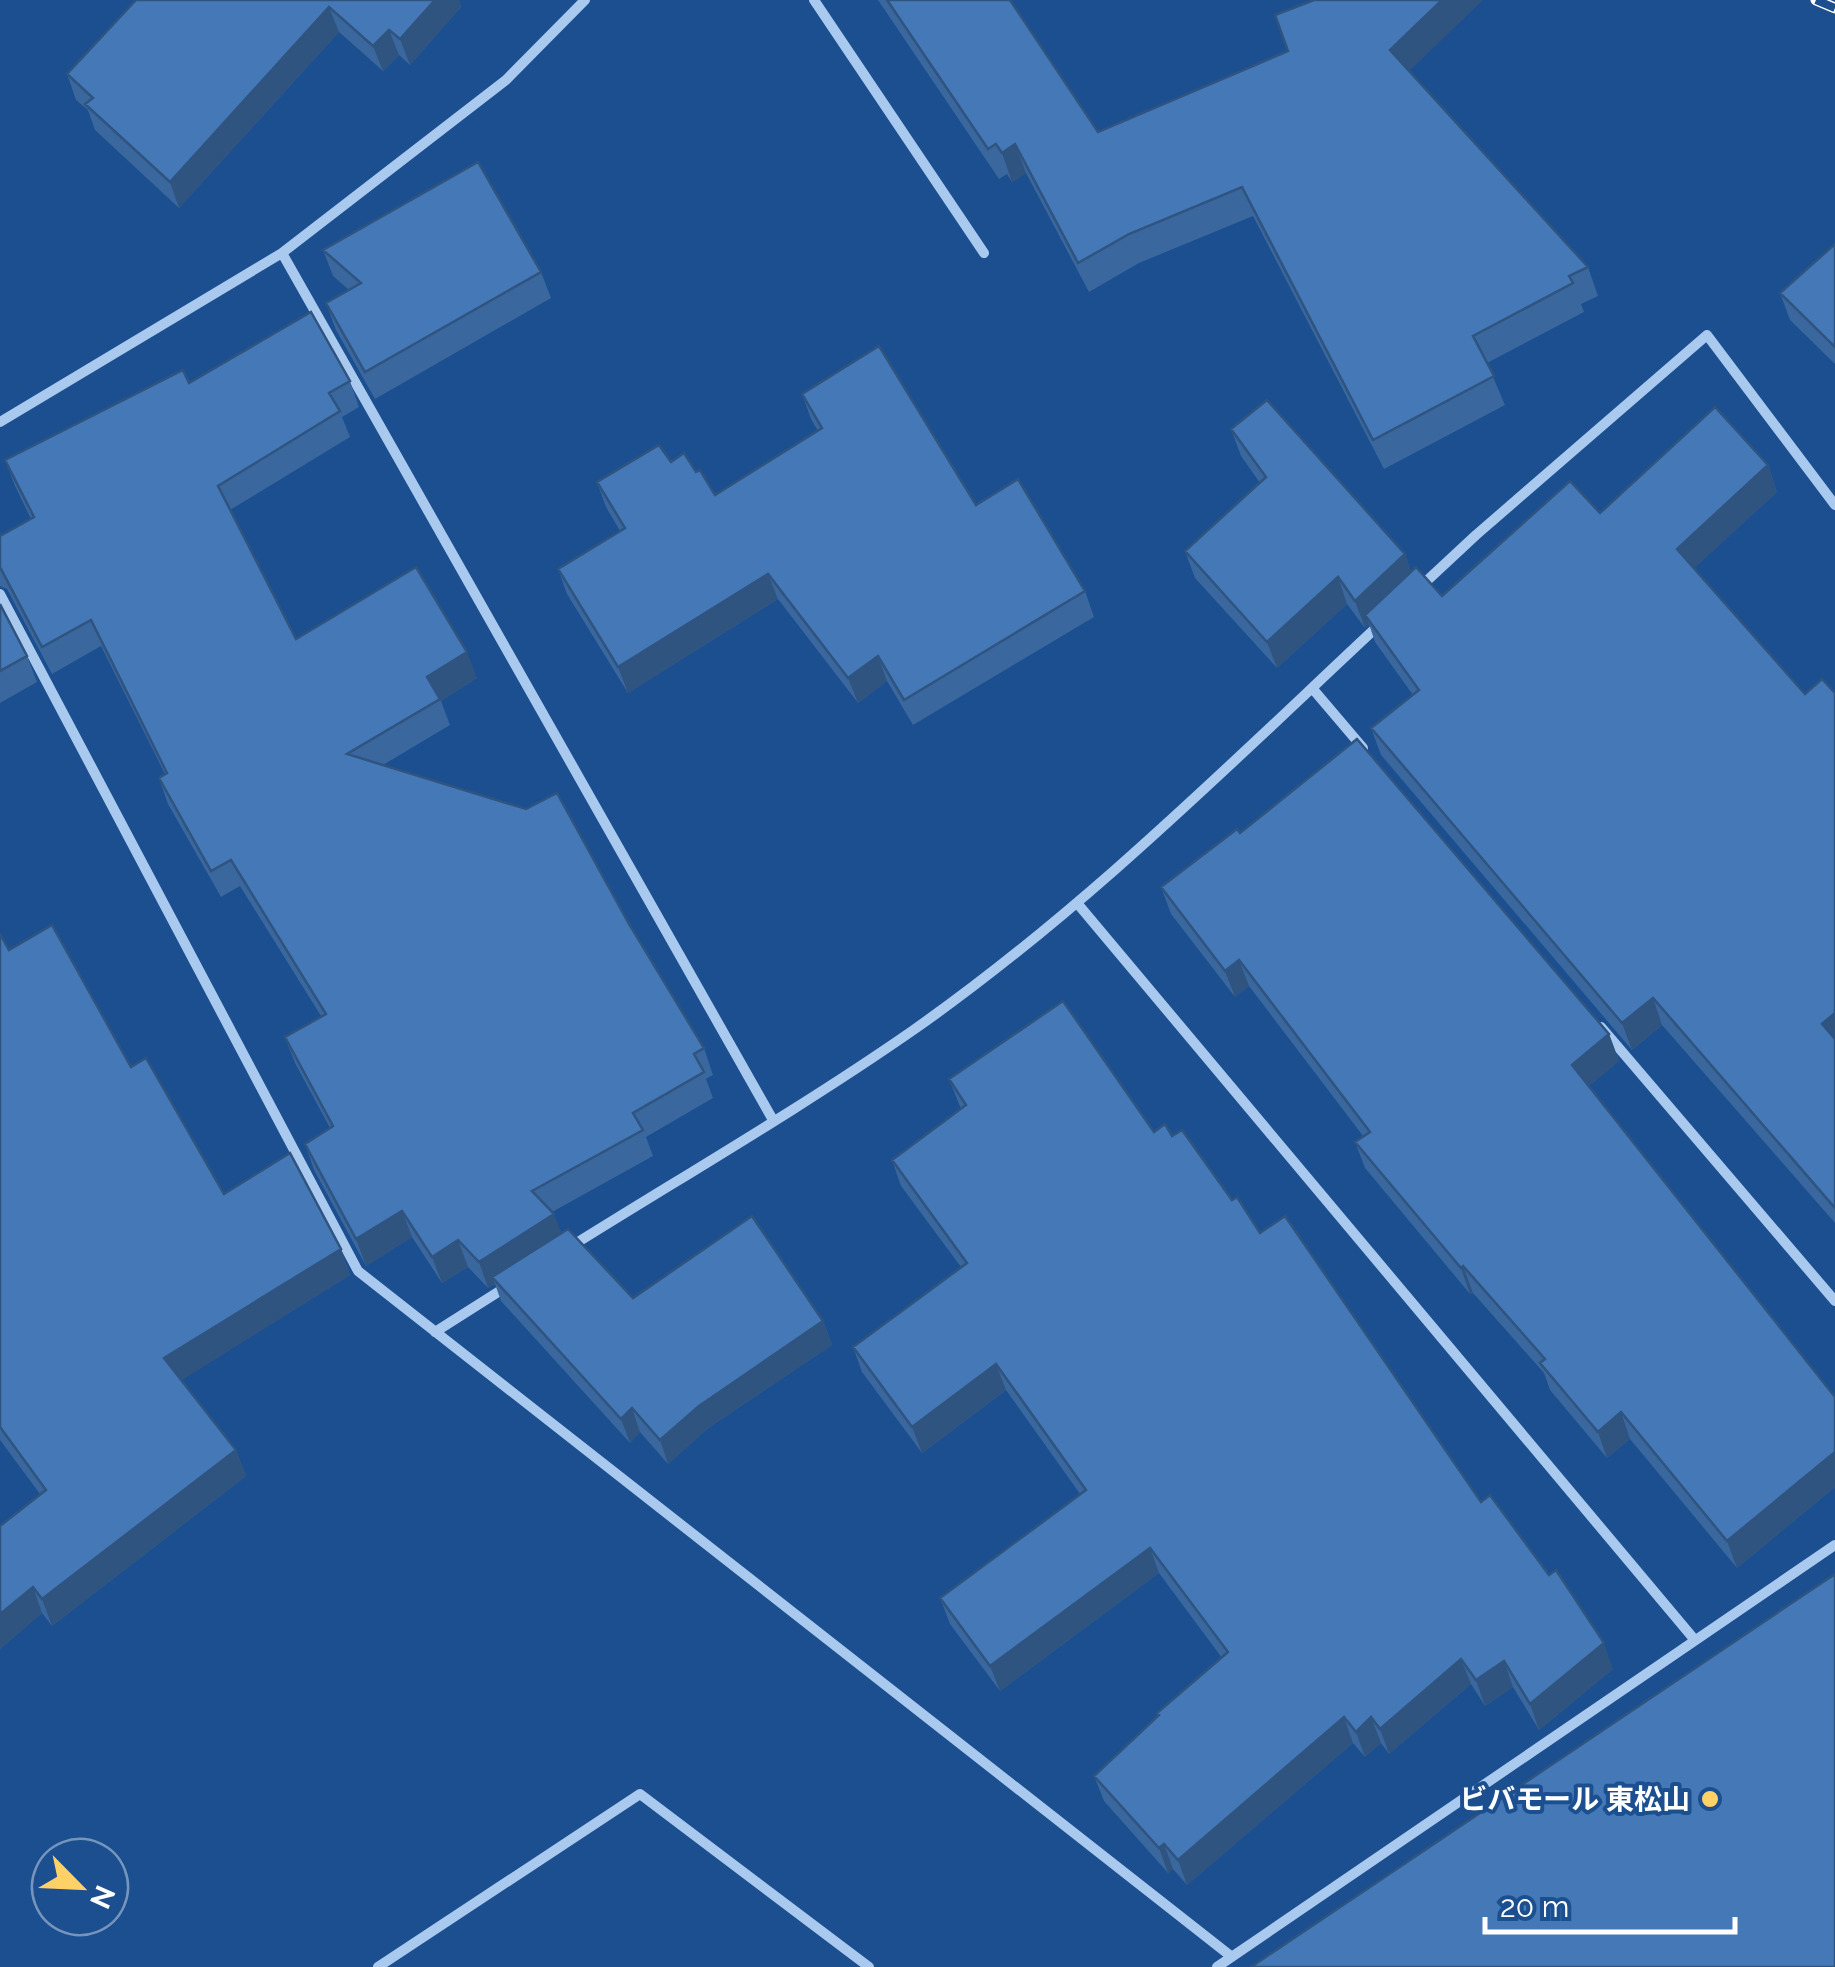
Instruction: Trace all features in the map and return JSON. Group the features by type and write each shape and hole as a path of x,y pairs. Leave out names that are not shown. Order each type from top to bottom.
{"street":[{"path":"0,422 282,252 506,80 585,0"},
{"path":"814,0 984,253"},
{"path":"282,252 773,1120"},
{"path":"1408,598 1706,335 1835,505"},
{"path":"0,594 358,1270 1232,1957"},
{"path":"554,1258 913,1030 1077,903 1394,611"},
{"path":"1312,688 1376,763"},
{"path":"1077,903 1694,1640"},
{"path":"1593,1017 1835,1302"},
{"path":"435,1332 520,1279"},
{"path":"1217,1967 1835,1545"},
{"path":"378,1967 640,1794 869,1967"}],"building":[{"path":"136,0 435,0 400,39 389,30 373,46 329,7 170,182 85,104 93,98 67,74"},
{"path":"887,0 1010,0 1098,132 1288,51 1275,15 1314,0 1442,0 1390,50 1588,267 1569,276 1573,283 1473,336 1494,376 1373,440 1242,187 1129,234 1078,263 1015,144 1002,153 996,144 988,149"},
{"path":"478,162 541,272 365,372 326,303 361,283 323,250"},
{"path":"1835,244 1835,347 1780,293"},
{"path":"311,312 350,381 329,393 340,411 218,486 296,639 416,567 467,652 427,677 440,699 347,754 526,809 557,793 629,924 704,1048 694,1054 704,1072 633,1113 643,1130 532,1191 554,1214 479,1262 458,1240 432,1257 402,1211 356,1239 305,1144 333,1126 285,1037 326,1014 231,860 211,871 159,778 167,773 91,620 42,647 0,567 0,536 34,517 5,460 183,370 189,383"},
{"path":"879,346 976,505 1018,479 1085,591 904,700 878,656 848,678 768,574 618,667 558,569 625,528 597,482 659,445 671,462 684,453 715,495 822,428 802,394"},
{"path":"1267,400 1405,554 1355,601 1338,577 1267,642 1185,551 1266,477 1231,429"},
{"path":"1715,407 1768,465 1677,549 1805,694 1822,679 1835,693 1835,1013 1822,1024 1835,1039 1835,1208 1653,998 1622,1023 1371,728 1419,690 1365,615 1416,567 1442,596 1570,481 1600,513"},
{"path":"0,604 27,656 0,671"},
{"path":"1357,739 1609,1034 1572,1065 1835,1397 1835,1452 1727,1541 1621,1412 1598,1432 1540,1363 1545,1359 1461,1268 1355,1142 1370,1132 1239,960 1225,971 1161,887 1237,829 1240,833"},
{"path":"52,925 131,1067 146,1058 224,1194 290,1153 341,1249 164,1358 236,1450 42,1599 33,1587 0,1614 0,1526 46,1490 0,1427 0,934 9,950"},
{"path":"1063,1001 1154,1132 1165,1124 1172,1136 1182,1130 1232,1200 1237,1197 1260,1233 1285,1216 1481,1502 1490,1495 1549,1575 1556,1570 1604,1643 1530,1704 1504,1661 1476,1680 1461,1659 1380,1729 1371,1717 1356,1732 1344,1717 1178,1860 1164,1844 1159,1848 1094,1776 1157,1713 1228,1652 1150,1548 990,1666 940,1598 1086,1490 996,1364 912,1427 853,1347 967,1263 892,1160 966,1105 949,1079"},
{"path":"752,1216 823,1321 699,1406 660,1440 632,1408 621,1419 492,1277 568,1229 633,1298"},
{"name":"ビバモール 東松山","path":"1835,1574 1835,1967 1251,1967"}],"railway":[{"path":"1816,0 1835,8"}],"place":[{"name":"ビバモール 東松山","path":"1710,1799"}]}
